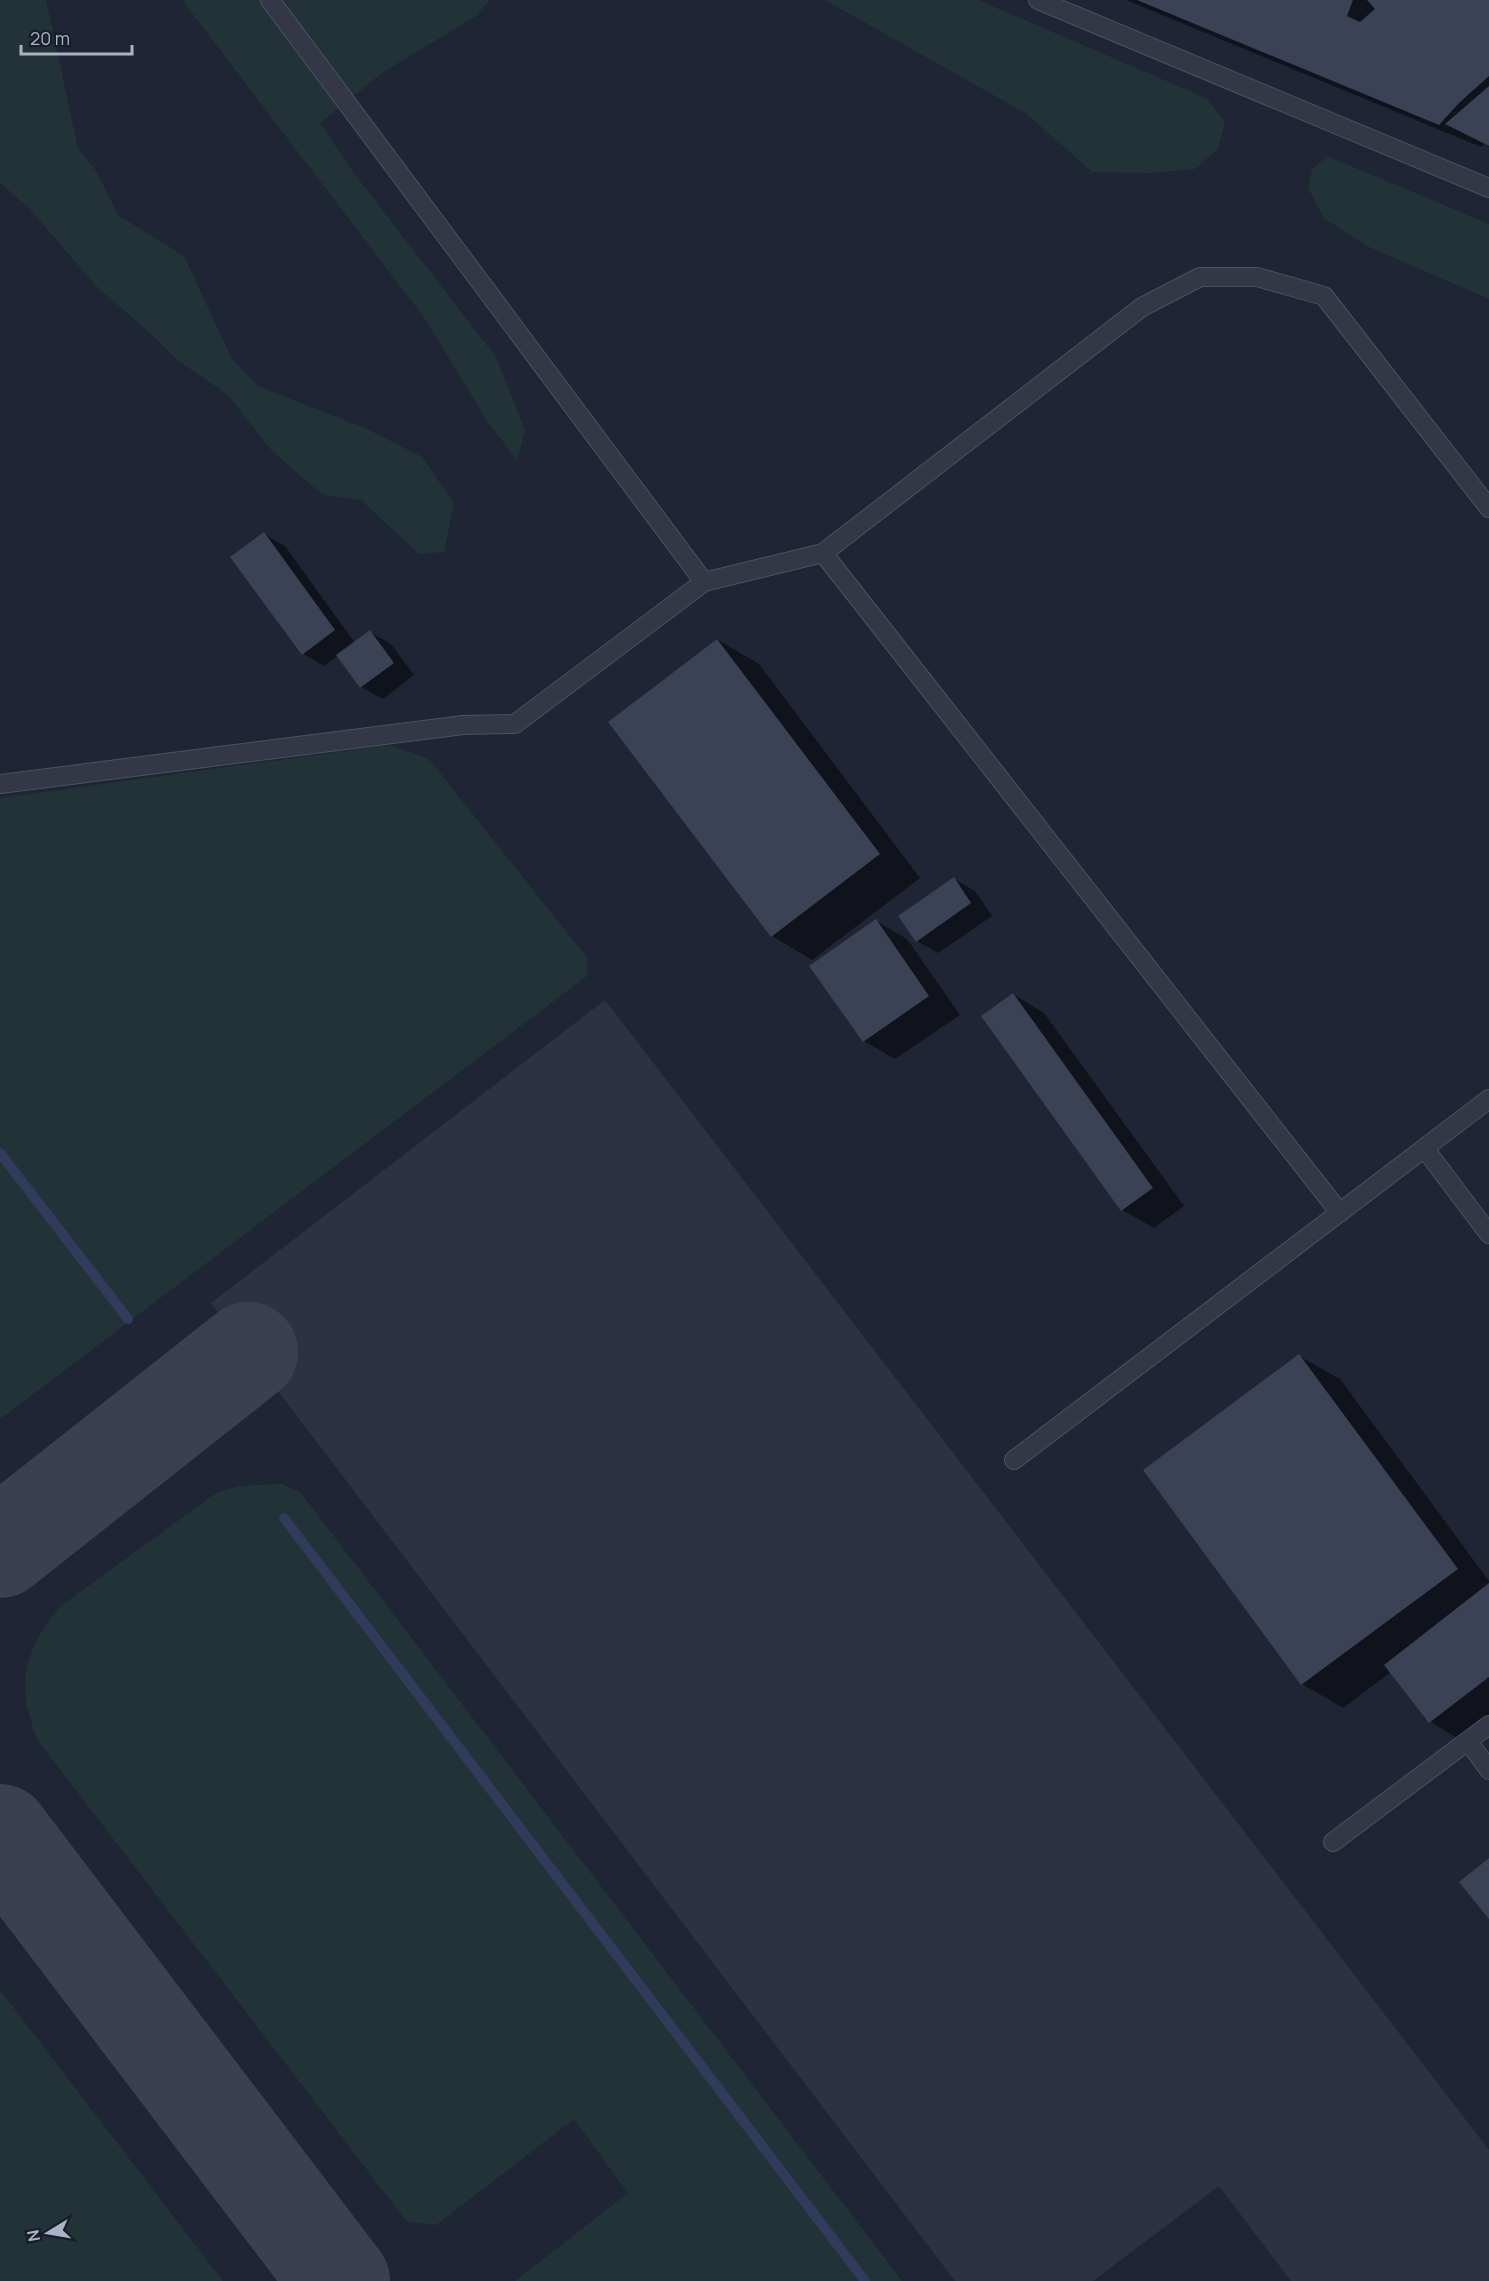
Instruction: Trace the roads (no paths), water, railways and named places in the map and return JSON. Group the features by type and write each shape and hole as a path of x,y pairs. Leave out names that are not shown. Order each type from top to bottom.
{"lane":[{"path":"270,0 704,582"},
{"path":"1038,0 1489,188"},
{"path":"0,784 463,724 515,724 704,582 824,553 1142,307 1200,277 1257,277 1324,296 1489,508"},
{"path":"824,553 1340,1213"},
{"path":"1014,1460 1489,1099"},
{"path":"1425,1149 1489,1234"},
{"path":"1333,1842 1489,1725"},
{"path":"1468,1741 1489,1770"}],"waterway":[{"path":"0,1153 128,1319"},
{"path":"284,1518 865,2281"}]}
